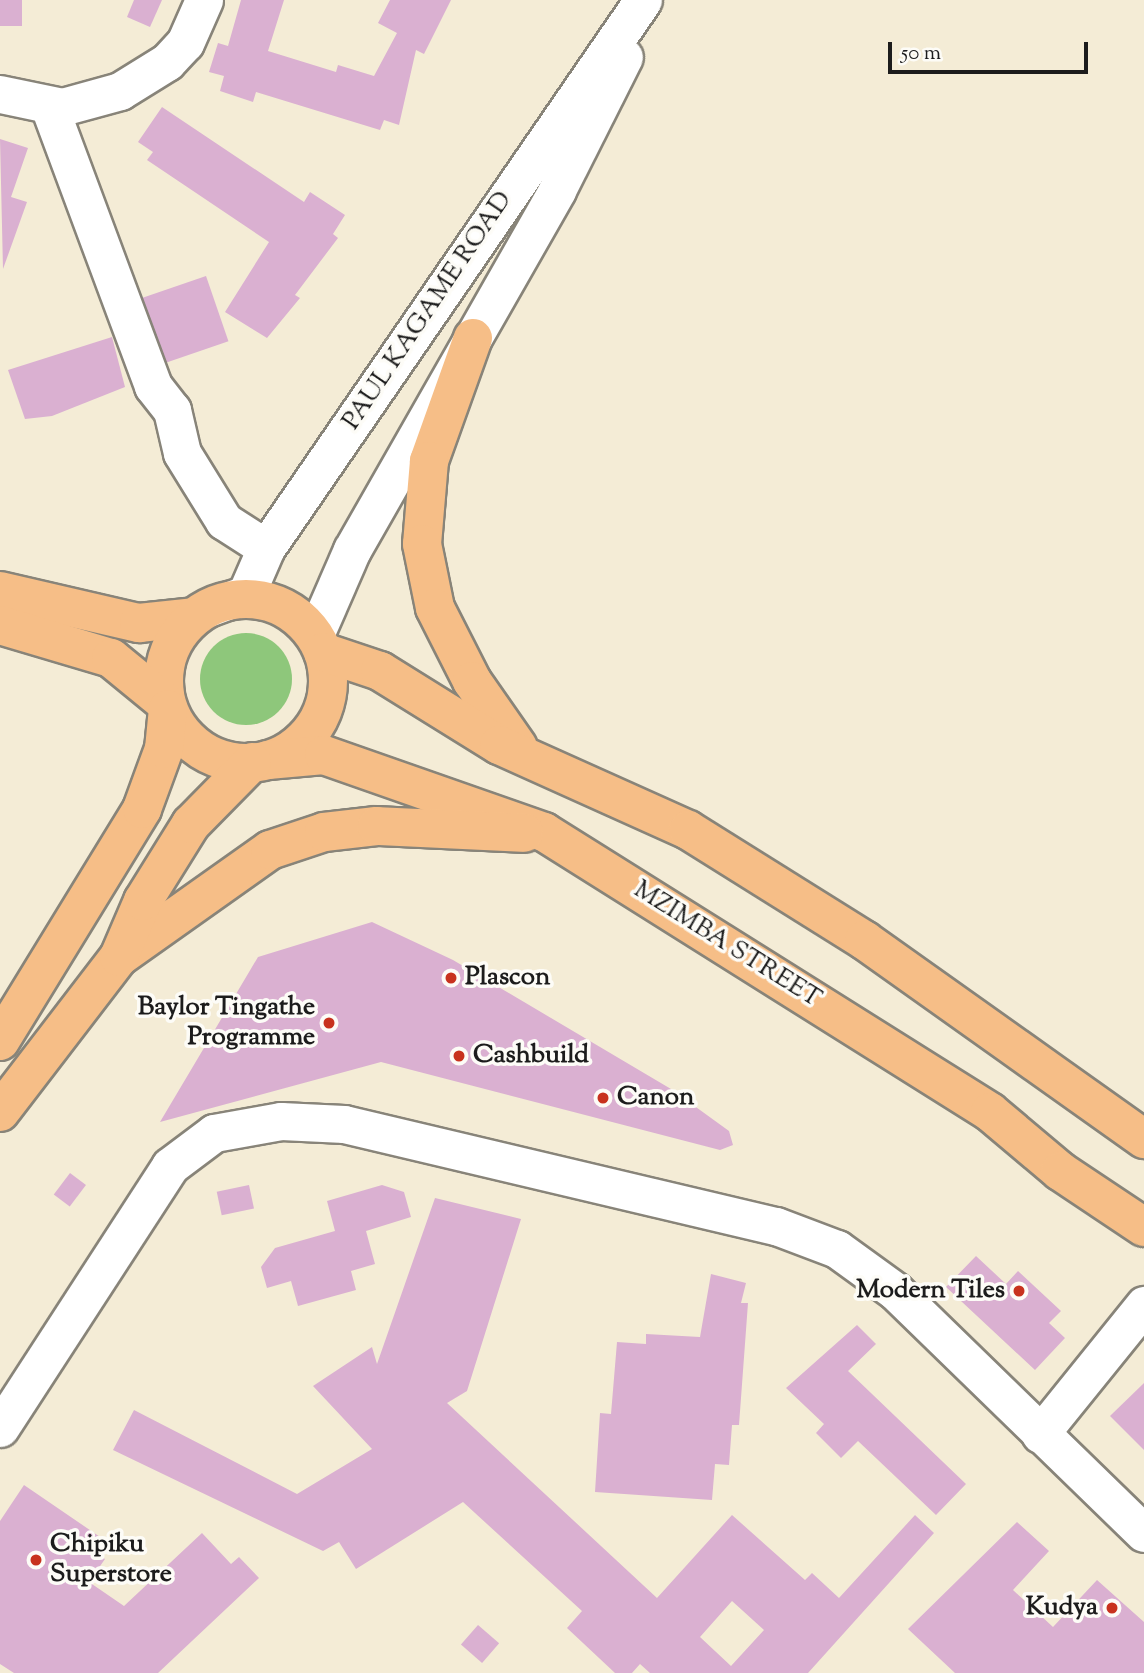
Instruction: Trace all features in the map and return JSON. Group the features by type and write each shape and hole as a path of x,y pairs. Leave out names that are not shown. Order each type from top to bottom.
{"main road":[{"path":"473,338 429,461 422,544 435,608 472,681 524,756"},
{"path":"0,591 139,623 201,612 236,599 266,601 294,614 319,644 329,674 320,718 307,737 260,761 191,824 143,901 119,957 0,1112"},
{"path":"0,1041 142,809 164,750 167,656 201,612"},
{"path":"0,625 111,658 167,706 195,745 214,757 260,761"},
{"path":"319,644 380,671 524,756 711,845 864,940 1144,1139"},
{"name":"MZIMBA STREET","path":"260,761 324,755 544,832 990,1112 1060,1171 1144,1227"},
{"path":"119,957 270,849 324,832 377,826 544,832"}],"street":[{"path":"0,94 49,107 89,103 167,62 185,43 204,0"},
{"name":"PAUL KAGAME ROAD","path":"201,612 246,594 266,548 643,0"},
{"name":"PAUL KAGAME ROAD","path":"319,644 352,550 473,338 653,0"},
{"path":"49,107 153,386 173,410 182,453 223,520 266,548"},
{"path":"0,1428 170,1166 214,1133 281,1121 344,1125 560,1172 776,1226 837,1249 895,1291 1144,1533"},
{"path":"1040,1434 1144,1305"}],"green space":[{"path":"246,633 264,636 279,646 289,661 292,679 289,697 279,712 264,722 246,725 228,722 213,712 203,697 200,679 203,661 213,646 228,636"}],"building":[{"path":"0,0 22,0 22,26 0,26"},
{"path":"134,0 162,0 150,27 127,17"},
{"path":"241,0 284,0 268,51 336,72 338,65 374,76 397,33 378,23 390,0 451,0 424,54 416,50 399,125 384,120 380,130 256,92 253,102 220,91 224,76 209,72 218,43 228,46"},
{"path":"162,107 304,202 310,192 345,215 333,234 338,238 295,295 300,298 267,338 225,312 269,242 147,160 153,152 138,142"},
{"path":"0,139 28,148 11,197 27,202 3,269"},
{"path":"206,276 228,341 165,363 143,298"},
{"path":"112,337 125,387 52,416 25,419 8,370"},
{"path":"372,922 453,960 671,1089 729,1131 733,1145 720,1150 381,1062 160,1122 258,957"},
{"path":"70,1173 86,1185 70,1207 54,1195"},
{"path":"249,1185 254,1208 222,1215 217,1192"},
{"path":"382,1185 404,1192 411,1217 366,1231 375,1264 351,1271 356,1290 298,1306 291,1281 267,1288 261,1267 275,1248 335,1231 327,1201"},
{"path":"435,1198 521,1219 467,1391 447,1403 657,1598 732,1515 805,1580 812,1573 839,1598 915,1515 934,1533 808,1673 650,1673 640,1664 632,1673 615,1673 567,1628 582,1611 463,1502 356,1569 339,1542 323,1551 113,1450 134,1410 297,1494 372,1449 313,1386 372,1347 377,1364","holes":["732,1601 764,1630 731,1666 700,1637"]},
{"path":"976,1256 1006,1284 1018,1271 1061,1311 1049,1323 1065,1338 1035,1370 946,1287"},
{"path":"711,1274 746,1283 741,1303 748,1303 739,1425 732,1425 729,1465 715,1464 712,1500 595,1492 600,1413 611,1414 617,1342 646,1344 646,1334 700,1337"},
{"path":"857,1325 876,1344 848,1371 966,1484 936,1515 858,1441 841,1458 816,1433 824,1424 786,1388"},
{"path":"1144,1383 1144,1450 1110,1416"},
{"path":"24,1485 103,1539 94,1552 105,1559 89,1582 124,1606 202,1533 231,1564 239,1557 259,1578 158,1673 14,1673 0,1664 0,1521"},
{"path":"1017,1522 1049,1551 1013,1590 1053,1627 1097,1580 1144,1622 1144,1673 955,1673 908,1629"},
{"path":"478,1625 499,1643 482,1663 461,1645"}],"place":[{"name":"Plascon","path":"451,978"},
{"name":"Baylor Tingathe Programme","path":"329,1023"},
{"name":"Cashbuild","path":"459,1056"},
{"name":"Canon","path":"603,1098"},
{"name":"Modern Tiles","path":"1019,1291"},
{"name":"Chipiku Superstore","path":"36,1560"},
{"name":"Kudya","path":"1112,1608"}]}
